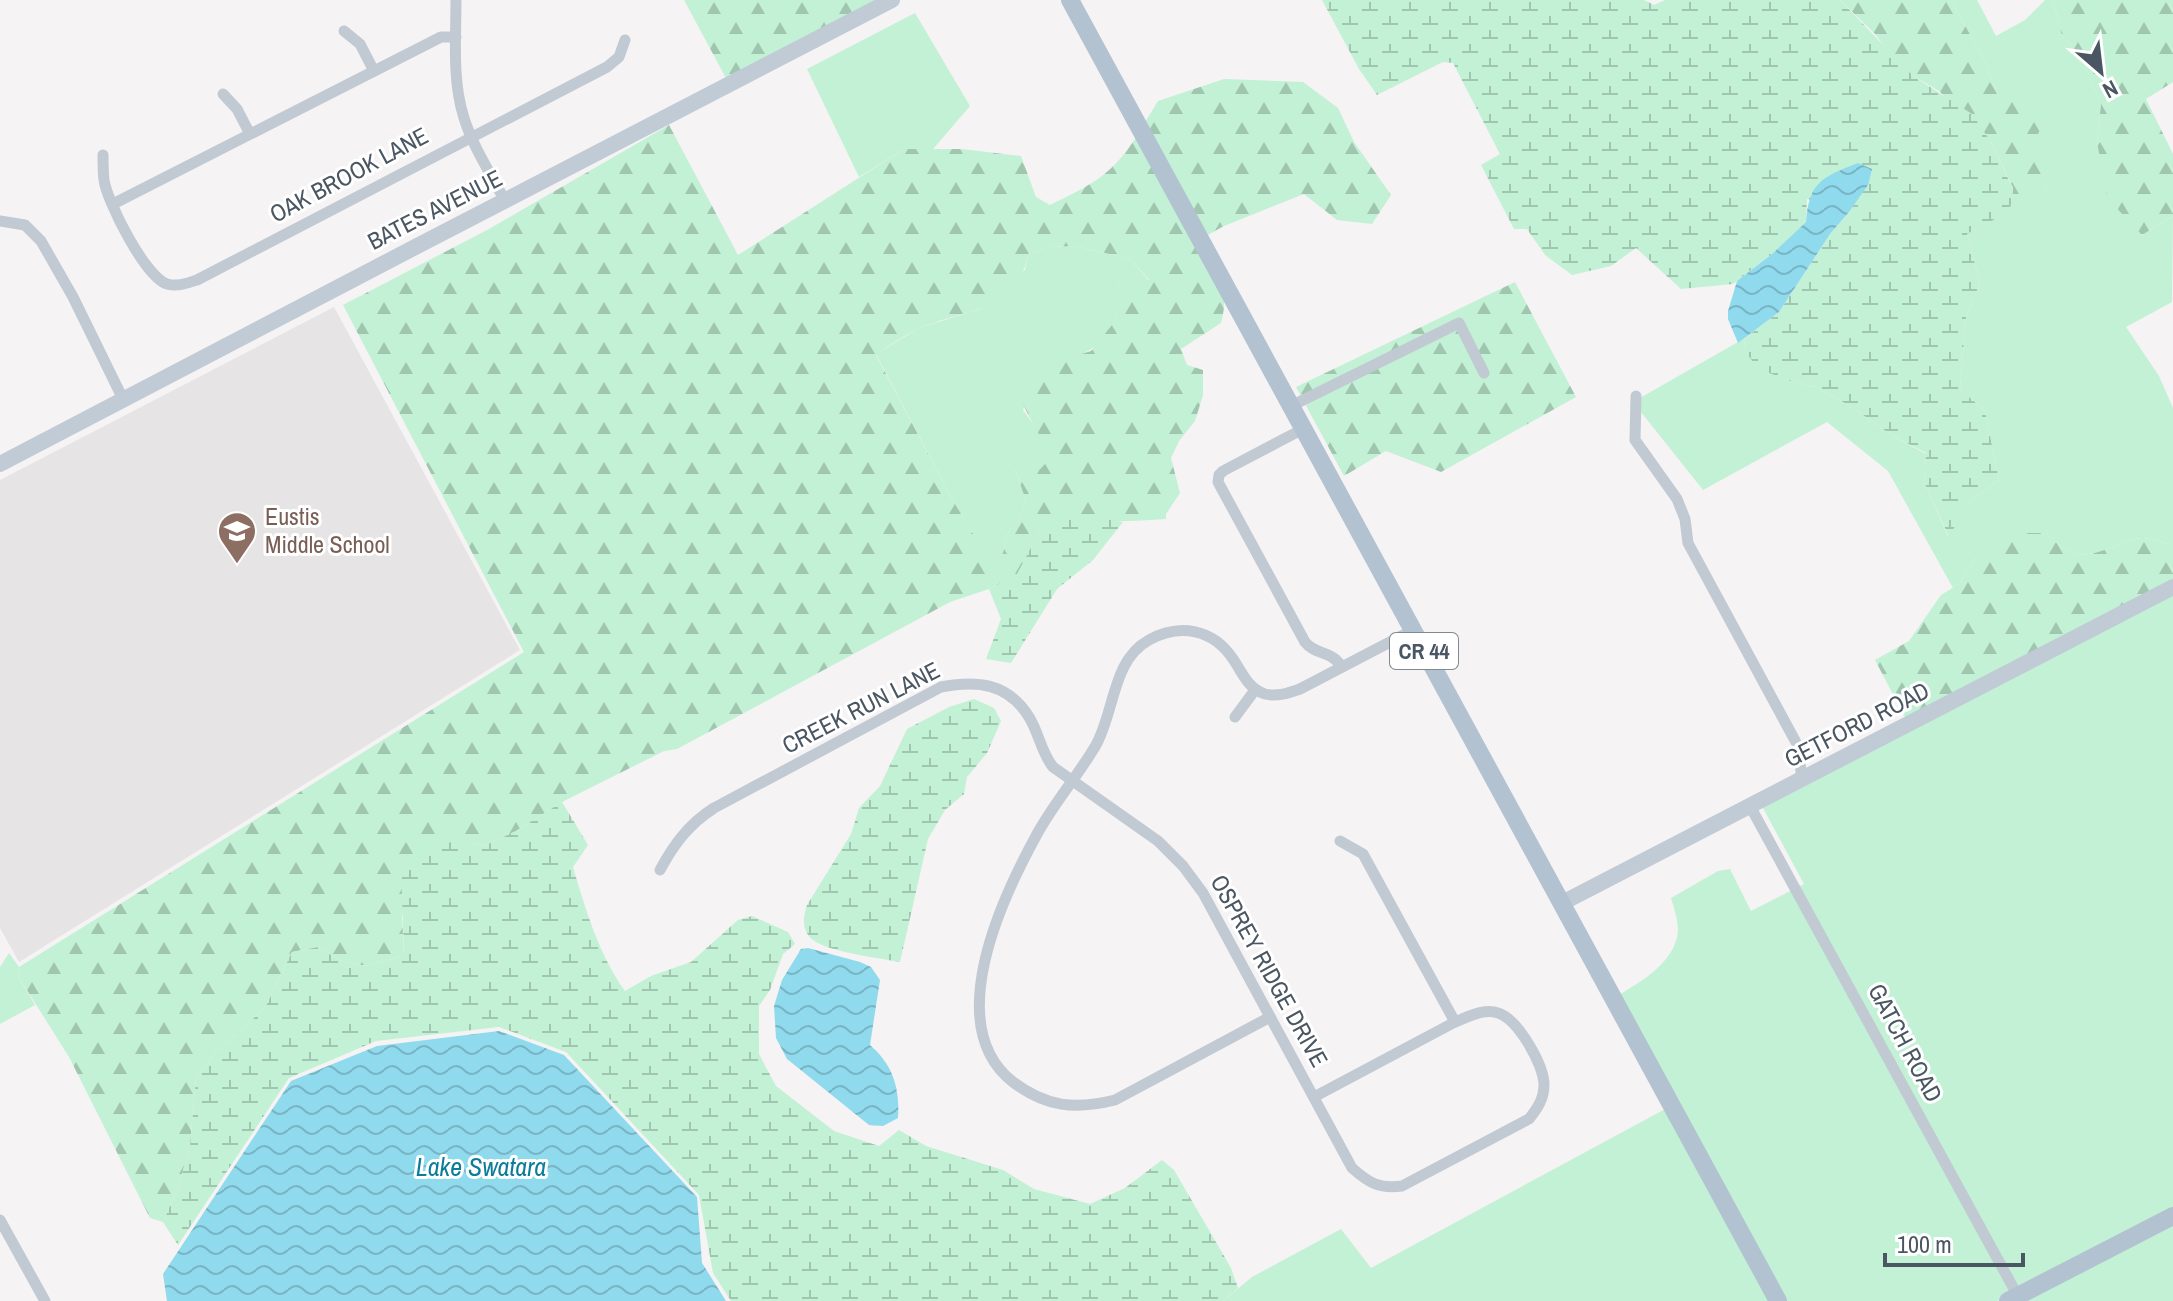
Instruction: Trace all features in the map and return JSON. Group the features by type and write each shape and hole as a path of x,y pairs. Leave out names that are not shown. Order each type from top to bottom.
{"main road":[{"name":"CR 44","path":"1070,0 1778,1301"},
{"path":"2016,1299 2173,1216"}],"street":[{"path":"456,0 459,96 471,136 505,201"},
{"name":"BATES AVENUE","path":"0,464 892,0"},
{"path":"344,31 360,44 374,71"},
{"path":"113,204 441,37 456,37"},
{"name":"OAK BROOK LANE","path":"103,155 104,182 142,262 154,277 180,285 197,280 607,67 619,57 625,40"},
{"path":"223,94 237,109 250,134"},
{"path":"0,221 25,225 41,241 73,297 123,399"},
{"path":"1291,406 1459,323 1484,373"},
{"path":"1636,396 1635,440 1677,499 1685,519 1688,543 1798,746 1802,780"},
{"path":"1303,429 1222,471 1218,482 1305,642 1312,649 1332,655 1342,667"},
{"name":"GETFORD ROAD","path":"1562,903 2173,587"},
{"path":"1270,1017 1115,1100 1089,1106 1059,1104 1032,1096 1008,1078 993,1060 977,1014 982,971 1004,901 1036,835 1105,729 1120,672 1130,655 1144,642 1163,632 1184,628 1201,632 1219,642 1255,690 1267,695 1284,695 1413,630"},
{"name":"CREEK RUN LANE","path":"660,870 688,829 714,808 941,687 967,682 990,686 1015,699 1030,719 1045,756 1070,781"},
{"path":"1235,717 1255,690"},
{"name":"OSPREY RIDGE DRIVE","path":"1070,781 1158,841 1183,866 1203,893 1352,1168 1367,1182 1384,1188 1402,1186 1529,1119 1540,1105 1544,1088 1542,1069 1513,1021 1497,1012 1478,1013 1455,1022 1314,1097"},
{"name":"GATCH ROAD","path":"1750,806 2016,1299"},
{"path":"1340,841 1363,854 1455,1022"},
{"path":"0,1220 45,1301"}],"shaded area":[{"name":"Eustis Middle School","path":"334,307 520,650 19,962 0,928 0,480"}],"green space":[{"path":"684,0 881,0 727,80"},
{"path":"1322,0 1644,0 1654,5 1665,0 1840,0 1913,76 1972,114 1991,142 2013,189 2010,211 1967,234 1980,283 1966,317 1960,389 1985,411 1999,480 1967,504 1949,537 1924,482 1926,453 1893,436 1816,387 1757,368 1744,349 1745,338 1779,312 1830,234 1849,212 1807,199 1806,222 1733,284 1681,289 1636,248 1611,266 1572,275 1545,255 1527,229 1514,229 1481,165 1500,154 1453,63 1443,62 1377,95 1359,69"},
{"path":"1840,0 1951,0 1983,58 1999,97 2033,95 2047,117 2029,151 2049,189 2010,211 2013,188 1991,142 1939,91 1913,76 1894,59 1875,34"},
{"path":"1951,0 1977,0 1996,36 2025,20 2045,0 2053,0 2062,36 2081,56 2101,104 2097,142 2142,235 2173,216 2172,302 2126,327 2159,376 2173,408 2173,544 2141,538 2094,553 2075,554 2046,533 1978,554 1959,584 1953,588 1888,471 1827,422 1703,490 1633,402 1745,338 1744,349 1787,380 1816,387 1926,454 1924,482 1948,536 1967,504 1999,480 1985,411 1960,389 1966,317 1980,283 1967,234 2049,189"},
{"path":"2053,0 2173,0 2173,82 2146,99 2173,154 2173,216 2142,235 2107,198 2097,142 2101,104 2081,56 2062,36"},
{"path":"915,13 970,106 933,149 904,149 859,177 807,69"},
{"path":"1224,79 1303,82 1338,108 1354,142 1391,195 1372,224 1337,220 1304,194 1204,237 1144,124 1158,101"},
{"path":"669,125 738,255 904,149 962,149 1021,156 1036,197 1050,205 1078,191 1110,169 1138,134 1224,302 1221,323 1181,349 1187,365 1203,370 1203,395 1195,421 1179,441 1171,458 1180,493 1166,519 1043,525 1017,575 989,589 950,602 677,749 664,751 564,801 516,831 484,846 460,839 402,915 404,955 360,965 350,964 318,947 292,952 265,1008 215,1053 196,1078 190,1146 178,1188 163,1222 150,1218 69,1057 18,976 19,967 524,652 343,305 489,229","holes":["1076,246 1130,259 1149,280 1119,281 1116,320 1091,351 1040,367 1018,388 1024,407 1051,458 1040,469 1029,462 1015,469 1026,501 1021,517 1008,533 1003,553 992,565 952,499 876,355 920,328 1001,299 1022,274 1028,255 1046,247"]},
{"path":"1076,246 1130,259 1149,281 1119,281 1116,319 1104,339 1085,352 1040,367 1023,410 1041,435 1052,459 1040,469 1015,469 1026,501 1021,517 1008,533 1003,553 992,566 952,499 876,354 919,328 980,309 1025,270 1028,255 1046,247"},
{"path":"1515,282 1576,397 1441,472 1386,451 1344,476 1296,387"},
{"path":"1070,513 1123,522 1093,560 1057,589 1011,663 986,659 1001,619 989,589 1017,574 1043,525"},
{"path":"2002,533 2046,533 2075,554 2094,553 2141,538 2173,544 2173,581 1907,721 1875,660 1909,641 1941,595 1959,584 1978,554"},
{"path":"2173,594 2173,1210 1997,1301 1784,1301 1617,996 1651,973 1672,950 1678,931 1671,898 1718,871 1730,869 1751,911 1804,884 1762,806"},
{"path":"974,699 994,708 1001,721 987,753 967,777 964,794 945,810 928,839 900,962 842,951 813,940 805,928 807,905 851,834 859,808 880,786 907,729 949,707"},
{"path":"562,802 588,845 573,867 588,915 600,947 625,991 651,976 691,962 738,920 752,916 788,932 795,944 783,954 770,990 759,1006 759,1054 776,1086 834,1131 879,1146 899,1130 926,1146 1003,1170 1034,1189 1090,1204 1125,1188 1162,1160 1174,1170 1231,1268 1238,1288 1223,1301 731,1301 713,1273 699,1195 566,1052 499,1027 376,1041 289,1078 178,1245 163,1222 178,1188 190,1146 196,1078 215,1053 265,1008 292,952 318,947 350,964 360,965 404,955 401,867 418,853 461,839 484,846 516,831"},
{"path":"9,953 19,967 18,976 35,1005 0,1024 0,967"},
{"path":"1667,1108 1773,1301 1223,1301 1252,1277 1341,1229 1371,1268"},
{"path":"2173,1222 2173,1301 2020,1301"}],"water":[{"path":"1858,163 1872,169 1868,185 1830,234 1779,312 1738,343 1728,319 1737,281 1806,222 1810,197 1820,182"},
{"path":"808,948 860,962 871,967 880,980 870,1045 889,1069 896,1087 898,1107 898,1118 883,1126 869,1125 787,1059 776,1038 774,1006 782,980 801,949"},
{"name":"Lake Swatara","path":"499,1031 564,1055 697,1197 702,1263 726,1301 167,1301 163,1274 291,1081 377,1046"}],"place":[{"name":"Eustis Middle School","path":"237,565"}]}
